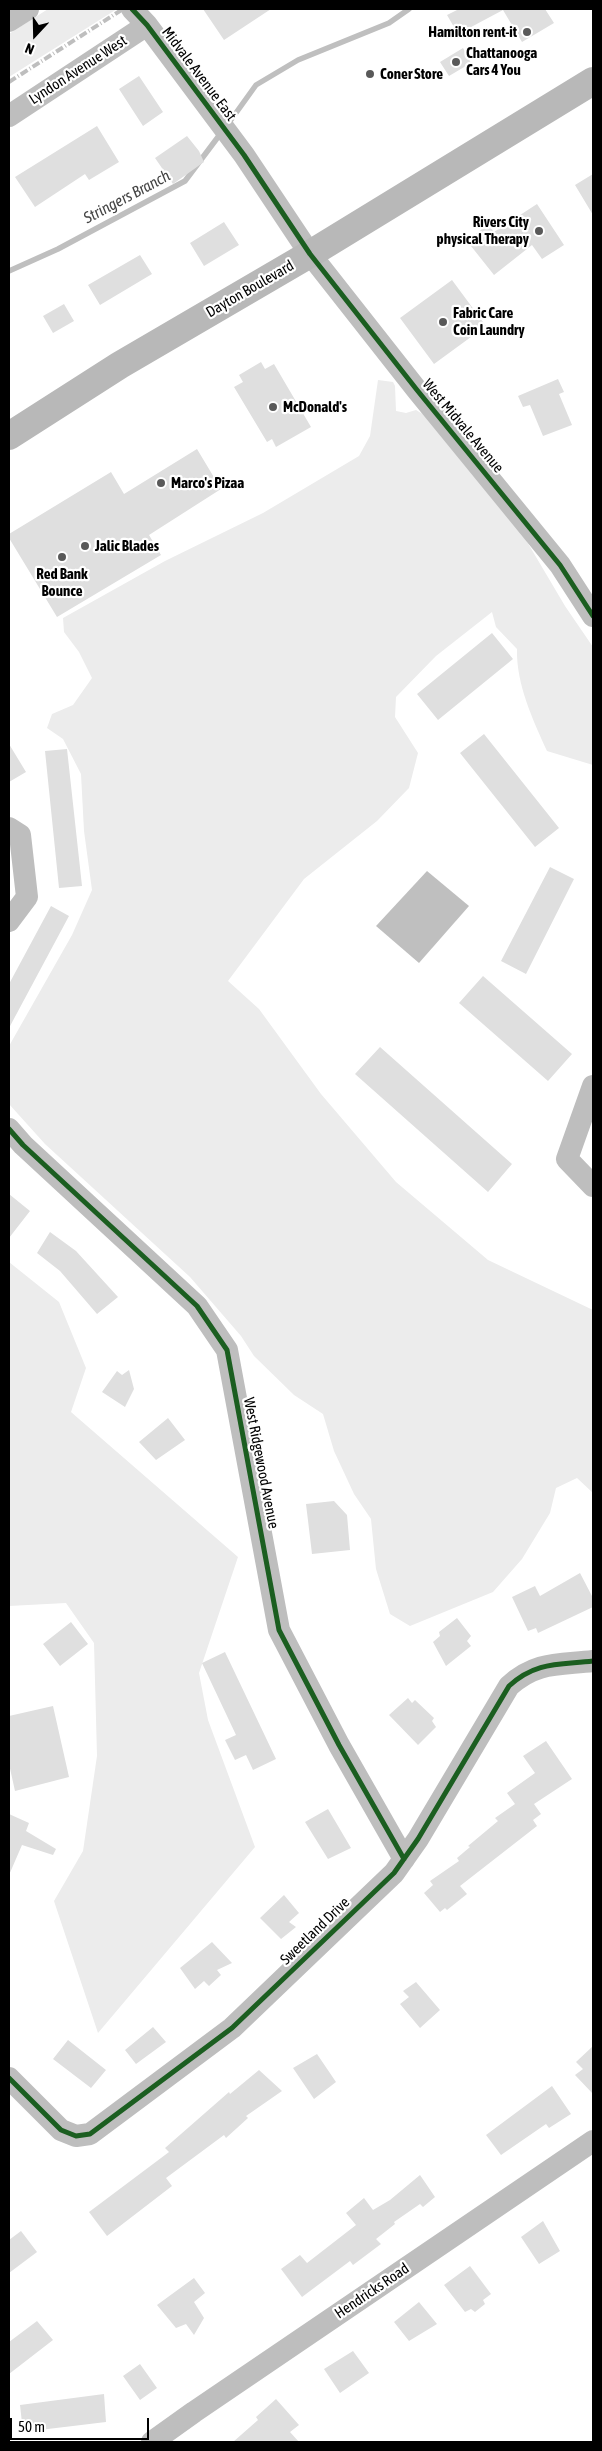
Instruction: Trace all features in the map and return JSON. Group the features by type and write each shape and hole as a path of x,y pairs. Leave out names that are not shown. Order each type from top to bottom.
{"main road":[{"name":"Dayton Boulevard","path":"9,436 120,365 310,254 593,81"}],"street":[{"path":"9,21 28,9"},
{"name":"Midvale Avenue East","path":"132,9 147,24 217,118 310,254"},
{"name":"Lyndon Avenue West","path":"9,116 147,24"},
{"name":"West Midvale Avenue","path":"310,254 417,390 560,565 593,616"},
{"path":"9,828 20,835 27,897 9,921"},
{"path":"593,1086 567,1159 593,1186"},
{"name":"West Ridgewood Avenue","path":"9,1129 23,1145 197,1306 227,1350 280,1630 339,1745 404,1859"},
{"name":"Sweetland Drive","path":"9,2078 61,2130 76,2136 90,2134 232,2028 394,1873 509,1686 520,1676 551,1664 593,1661"},
{"name":"Hendricks Road","path":"152,2442 593,2141"}],"shaded area":[{"path":"48,9 117,9 9,77 9,34"},
{"path":"378,380 393,382 395,386 396,411 406,413 416,410 426,416 513,518 565,606 593,647 593,765 547,751 522,688 517,662 517,649 496,627 492,612 436,656 396,697 395,717 418,753 409,788 377,821 304,879 228,981 259,1009 321,1094 396,1182 488,1260 593,1310 593,1493 577,1478 556,1488 550,1513 522,1559 493,1592 410,1626 390,1614 376,1569 371,1519 354,1494 334,1451 323,1414 294,1395 254,1356 241,1336 190,1277 45,1144 9,1104 9,1046 72,935 92,890 84,831 81,774 63,739 47,728 52,714 73,705 92,678 79,652 64,632 63,618 165,561 263,513 359,456 370,436"},
{"path":"427,871 469,906 419,963 376,926"},
{"path":"9,1262 59,1302 86,1368 71,1412 238,1557 199,1673 208,1720 255,1847 98,2033 54,1901 83,1851 97,1756 94,1643 66,1603 9,1606"}],"building":[{"path":"203,9 271,9 224,40"},
{"path":"459,9 545,9 554,23 522,42 503,10 458,34 447,15"},
{"name":"Chattanooga Cars 4 You","path":"463,48 471,63 449,76 440,62"},
{"path":"139,76 163,112 143,126 119,89"},
{"path":"97,126 119,162 89,180 85,174 35,207 15,177"},
{"path":"187,136 199,151 204,162 173,184 155,158"},
{"path":"593,174 593,215 575,185"},
{"path":"537,204 564,245 542,259 532,245 494,275 467,241 488,224 494,232"},
{"path":"224,222 239,245 204,266 190,243"},
{"path":"140,255 152,274 100,305 88,285"},
{"name":"Fabric Care Coin Laundry","path":"452,280 486,326 434,364 400,318"},
{"path":"64,304 74,321 53,333 43,316"},
{"name":"McDonald's","path":"261,362 265,369 274,364 311,427 276,447 272,439 267,442 234,387 243,382 239,375"},
{"path":"558,379 564,392 559,394 572,425 543,436 530,405 523,407 518,396"},
{"name":"Jalic Blades","path":"197,449 221,489 149,535 161,555 57,617 9,538 9,534 111,472 124,494"},
{"path":"492,633 513,659 438,720 417,694"},
{"path":"484,734 559,828 535,847 460,753"},
{"path":"9,744 26,772 9,782"},
{"path":"67,749 82,886 59,888 45,751"},
{"path":"550,867 574,879 526,974 501,961"},
{"path":"51,906 69,916 9,1028 9,984"},
{"path":"483,976 572,1054 548,1081 459,1003"},
{"path":"380,1047 512,1164 488,1192 355,1074"},
{"path":"9,1194 30,1211 9,1238"},
{"path":"50,1232 76,1251 118,1297 97,1314 60,1271 37,1253"},
{"path":"129,1370 134,1389 125,1407 102,1392 117,1371 122,1375"},
{"path":"168,1418 185,1440 156,1460 139,1442"},
{"path":"334,1501 347,1515 350,1550 312,1554 306,1504"},
{"path":"580,1573 593,1598 593,1607 538,1633 536,1628 528,1631 512,1597 535,1586 540,1596"},
{"path":"457,1618 471,1636 467,1641 471,1646 446,1666 433,1642 440,1636 439,1632"},
{"path":"71,1622 88,1644 60,1666 43,1644"},
{"path":"225,1652 276,1759 253,1770 246,1755 235,1760 225,1740 236,1735 202,1663"},
{"path":"408,1698 412,1703 415,1700 434,1718 432,1721 436,1727 418,1745 389,1715"},
{"path":"53,1706 69,1777 15,1791 9,1764 9,1716"},
{"path":"546,1741 572,1779 534,1804 541,1814 533,1820 537,1826 460,1886 467,1894 447,1910 445,1908 440,1912 424,1893 433,1885 430,1881 459,1861 457,1858 470,1847 468,1846 498,1821 495,1818 515,1804 507,1793 535,1773 523,1756"},
{"path":"328,1809 351,1848 328,1859 305,1822"},
{"path":"9,1814 29,1823 26,1831 56,1849 53,1855 22,1845 9,1875"},
{"path":"284,1895 299,1913 289,1922 296,1927 281,1939 260,1918"},
{"path":"212,1942 232,1963 217,1970 221,1975 209,1986 204,1981 195,1989 180,1968"},
{"path":"416,1982 440,2010 420,2028 400,2004 409,1997 403,1991"},
{"path":"153,2027 166,2042 136,2064 125,2050"},
{"path":"68,2040 106,2070 91,2088 53,2059"},
{"path":"593,2046 593,2094 575,2075 583,2069 576,2062"},
{"path":"317,2054 336,2082 314,2099 293,2068"},
{"path":"259,2070 282,2091 246,2116 248,2118 226,2138 224,2135 166,2178 172,2186 107,2236 89,2212 169,2152 165,2148 229,2092 230,2094"},
{"path":"552,2086 571,2114 549,2128 546,2124 501,2155 486,2135"},
{"path":"420,2175 435,2197 423,2207 420,2204 394,2222 395,2224 376,2239 381,2244 353,2265 350,2261 302,2297 281,2269 300,2255 307,2263 356,2225 346,2213 364,2198 373,2210 390,2200"},
{"path":"543,2221 560,2251 539,2264 521,2237"},
{"path":"21,2231 37,2252 9,2273 9,2240"},
{"path":"470,2266 491,2294 483,2300 485,2304 475,2312 471,2309 465,2312 444,2285"},
{"path":"194,2278 205,2293 194,2302 204,2318 194,2335 186,2324 176,2328 157,2305"},
{"path":"419,2302 437,2324 409,2341 394,2322"},
{"path":"37,2321 53,2340 9,2374 9,2342"},
{"path":"353,2351 369,2373 340,2393 324,2369"},
{"path":"140,2364 157,2388 140,2400 123,2376"},
{"path":"104,2394 106,2422 23,2432 20,2405"},
{"path":"276,2399 299,2425 290,2432 299,2442 233,2442 258,2420 256,2417"}],"waterway":[{"name":"Stringers Branch","path":"228,124 256,85 298,60 389,23 409,9"},
{"name":"Stringers Branch","path":"9,271 58,249 185,181 221,133"}],"railway":[{"path":"9,82 123,9"}],"cycle path":[{"path":"132,9 147,25 244,155 310,254 417,390 560,565 593,616"},
{"path":"9,1129 23,1145 197,1306 227,1350 279,1630 339,1745 404,1859"},
{"path":"9,2078 61,2130 76,2136 90,2134 232,2028 394,1873 418,1839 509,1686 519,1678 539,1668 593,1661"}],"place":[{"name":"Hamilton rent-it","path":"527,32"},
{"name":"Chattanooga Cars 4 You","path":"456,62"},
{"name":"Coner Store","path":"370,74"},
{"name":"Rivers City physical Therapy","path":"539,231"},
{"name":"Fabric Care Coin Laundry","path":"443,322"},
{"name":"McDonald's","path":"273,407"},
{"name":"Marco's Pizaa","path":"161,483"},
{"name":"Jalic Blades","path":"85,546"},
{"name":"Red Bank Bounce","path":"62,557"}]}
